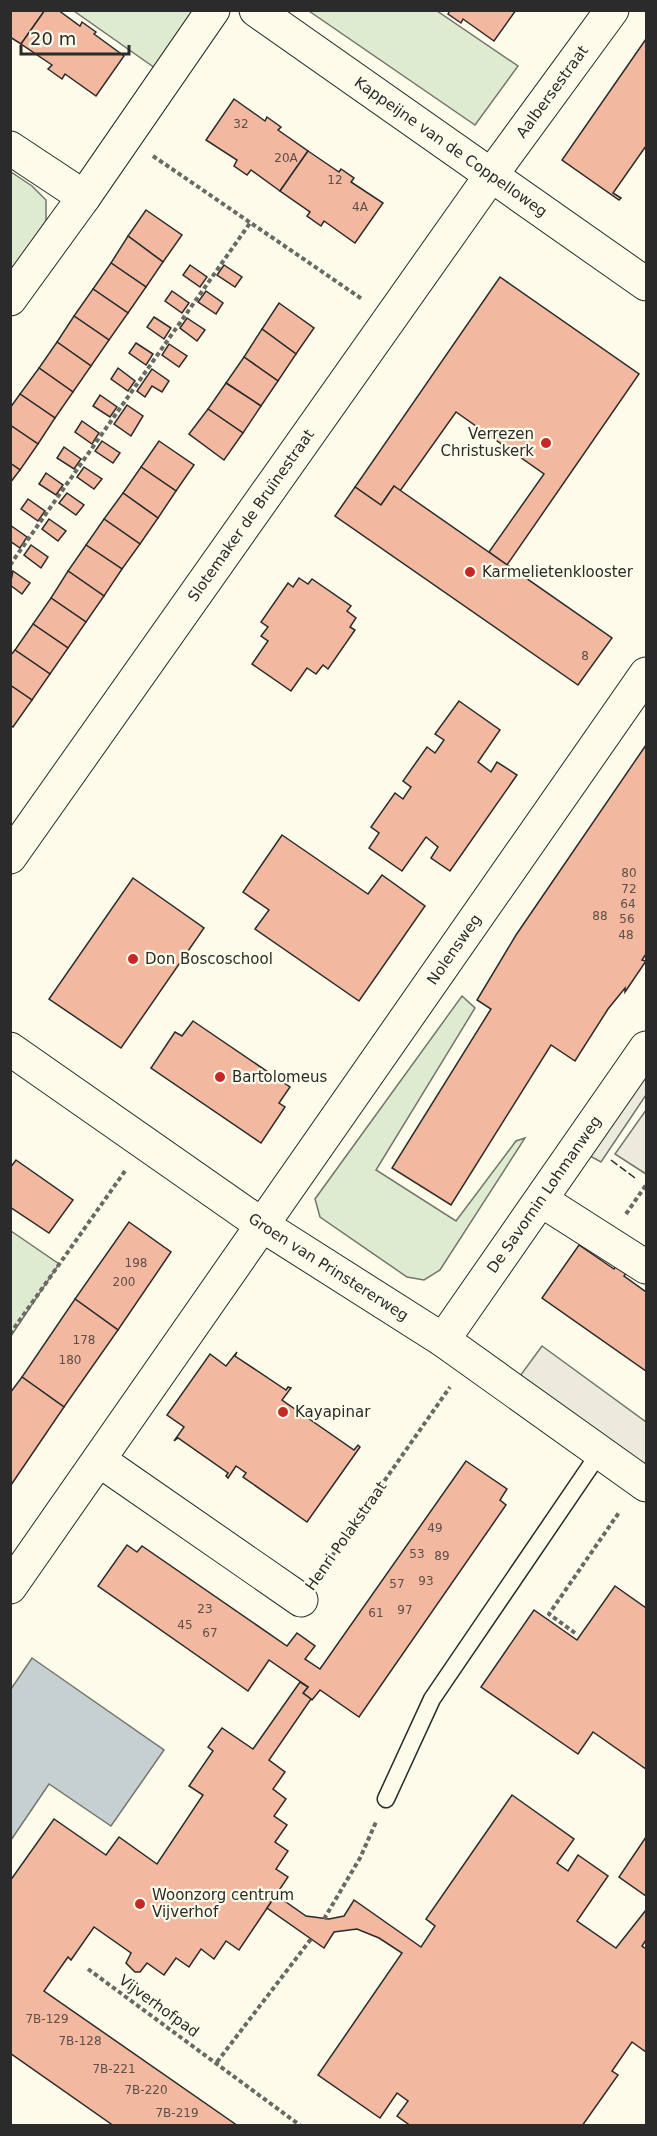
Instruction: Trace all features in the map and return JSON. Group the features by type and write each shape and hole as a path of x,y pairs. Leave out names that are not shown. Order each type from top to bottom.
{"street":[{"path":"10,299 84,197 213,10"},
{"name":"Kappeijne van de Coppelloweg","path":"256,10 646,284"},
{"name":"Aalbersestraat","path":"492,174 612,10"},
{"path":"10,148 84,197"},
{"name":"Slotemaker de Bruïnestraat","path":"10,857 492,174"},
{"name":"Nolensweg","path":"262,1225 646,674"},
{"name":"De Savornin Lohmanweg","path":"442,1340 646,1048"},
{"name":"Groen van Prinstererweg","path":"10,1049 262,1225 442,1340 644,1483"},
{"path":"541,1200 646,1267"},
{"path":"10,1587 262,1225"},
{"name":"Henri Polakstraat","path":"99,1460 301,1600"}],"lane":[{"path":"386,1799 432,1699 600,1452"}],"path":[{"path":"125,137 389,318"},
{"path":"10,565 250,223"},
{"path":"10,1334 144,1143"},
{"name":"Henri Polakstraat","path":"301,1600 469,1359"},
{"path":"575,1633 549,1614 644,1483"},
{"path":"324,1919 360,1858 386,1799"},
{"path":"217,2062 310,1939"},
{"name":"Vijverhofpad","path":"88,1968 301,2126"}],"green space":[{"path":"74,11 195,11 155,68"},
{"path":"309,11 437,11 518,66 475,125"},
{"path":"11,172 32,186 46,200 46,221 11,271"},
{"path":"462,996 475,1008 376,1170 456,1221 516,1141 525,1138 440,1270 424,1280 407,1277 320,1217 315,1199"},
{"path":"11,1231 59,1264 11,1336"}],"shaded area":[{"path":"646,1076 646,1095 601,1162 590,1156"},
{"path":"646,1110 646,1174 615,1154"},
{"path":"542,1346 646,1422 646,1465 520,1376"},
{"path":"32,1658 164,1750 111,1826 49,1784 11,1840 11,1689"}],"building":[{"path":"10,10 45,10 21,44 10,37"},
{"path":"45,10 58,10 80,26 82,22 124,56 96,96 65,74 62,79 48,69 52,65 21,44"},
{"path":"450,10 516,10 494,41 463,19 461,23 448,14"},
{"path":"646,39 646,146 613,193 621,198 619,200 562,160"},
{"path":"234,99 265,121 267,117 281,127 278,130 308,151 280,191 251,170 247,175 234,166 237,160 206,140"},
{"path":"308,151 339,172 341,169 354,178 351,182 383,203 355,243 324,221 321,226 307,216 310,212 280,191"},
{"path":"146,210 182,235 163,262 128,236"},
{"path":"128,236 163,262 146,287 111,263"},
{"path":"111,263 146,287 128,313 93,289"},
{"path":"190,265 207,277 200,287 183,275"},
{"path":"224,265 242,277 235,287 217,275"},
{"name":"Verrezen Christuskerk","path":"500,277 639,374 507,565 489,552 544,474 456,412 400,491 394,486 381,505 355,487"},
{"path":"93,289 128,313 109,340 74,316"},
{"path":"172,291 189,303 182,313 165,301"},
{"path":"206,291 223,303 216,314 198,302"},
{"path":"279,303 314,328 296,354 262,329"},
{"path":"74,316 109,340 91,366 57,342"},
{"path":"154,317 171,328 164,339 147,327"},
{"path":"187,318 205,330 197,341 180,328"},
{"path":"262,329 296,354 278,381 244,357"},
{"path":"57,342 91,366 73,392 39,368"},
{"path":"136,343 153,354 146,365 129,353"},
{"path":"169,344 187,356 179,367 162,355"},
{"path":"244,357 278,381 261,406 226,383"},
{"path":"39,368 73,392 55,418 20,394"},
{"path":"118,368 135,381 128,391 111,379"},
{"path":"152,369 169,381 162,392 152,386 145,397 137,391"},
{"path":"226,383 261,406 243,433 208,409"},
{"path":"20,394 55,418 38,444 10,425 10,408"},
{"path":"100,395 117,407 110,417 93,406"},
{"path":"127,405 143,416 131,436 114,424"},
{"path":"208,409 243,433 224,460 189,434"},
{"path":"82,421 99,433 92,444 75,432"},
{"path":"10,425 38,444 20,470 10,463"},
{"path":"102,441 120,453 113,463 95,451"},
{"path":"159,441 194,465 176,491 141,467"},
{"path":"64,447 81,459 74,469 57,458"},
{"path":"10,463 20,470 10,483"},
{"path":"84,467 102,479 94,489 77,477"},
{"path":"141,467 176,491 158,518 123,493"},
{"path":"46,473 63,485 56,495 39,484"},
{"path":"394,486 612,638 578,685 335,516 355,487 381,505"},
{"path":"67,493 84,505 76,515 59,503"},
{"path":"123,493 158,518 140,544 104,519"},
{"path":"28,499 45,511 38,521 21,509"},
{"path":"49,519 66,531 58,541 42,529"},
{"path":"104,519 140,544 122,569 86,545"},
{"path":"10,525 27,537 20,548 10,541"},
{"path":"31,545 48,557 41,568 24,555"},
{"path":"86,545 122,569 104,596 68,571"},
{"path":"13,571 30,583 22,594 10,585"},
{"path":"68,571 104,596 86,622 51,598"},
{"path":"299,578 308,584 312,579 351,606 347,611 356,618 350,627 355,630 328,669 323,665 316,674 307,668 291,691 252,664 268,641 261,636 268,627 261,622 288,583 293,587"},
{"path":"51,598 86,622 68,648 33,624"},
{"path":"33,624 68,648 50,674 15,650"},
{"path":"15,650 50,674 32,700 10,685 10,656"},
{"path":"10,685 32,700 13,727 10,725"},
{"path":"459,701 500,730 478,762 491,772 497,762 517,775 450,871 431,858 438,847 426,837 402,871 369,848 379,833 371,827 395,793 403,799 411,787 403,781 427,747 435,753 444,740 435,734"},
{"path":"646,745 646,954 642,960 646,961 625,992 625,988 608,1009 575,1061 551,1045 451,1205 392,1168 491,1009 477,1000 516,935"},
{"path":"282,835 368,894 382,875 425,906 359,1001 255,929 269,910 243,892"},
{"path":"133,878 204,928 121,1048 49,999"},
{"name":"Bartolomeus","path":"193,1021 290,1087 279,1103 285,1107 261,1143 151,1068 175,1032 182,1036"},
{"path":"16,1160 73,1200 49,1233 10,1207 10,1168"},
{"path":"129,1222 171,1252 118,1330 75,1299"},
{"path":"579,1245 614,1269 621,1257 632,1265 624,1276 646,1292 646,1371 542,1298"},
{"path":"75,1299 118,1330 64,1407 22,1377"},
{"path":"237,1352 235,1356 286,1390 288,1387 291,1388 282,1400 354,1450 358,1445 360,1447 307,1522 243,1477 246,1473 236,1466 228,1478 226,1476 228,1473 178,1438 174,1441 184,1427 167,1415 210,1354 226,1366"},
{"path":"22,1377 64,1407 11,1485 10,1393"},
{"path":"466,1461 507,1489 500,1500 506,1505 359,1717 320,1690 312,1700 303,1693 308,1687 269,1660 248,1691 98,1586 127,1545 137,1552 142,1546 287,1646 297,1633 315,1646 305,1659 320,1669"},
{"path":"615,1586 646,1608 646,1769 593,1732 578,1754 481,1687 534,1610 577,1640"},
{"name":"Woonzorg centrum Vijverhof","path":"300,1682 308,1687 303,1693 311,1699 269,1760 285,1772 273,1789 286,1799 274,1816 287,1825 275,1842 288,1851 276,1869 288,1877 239,1950 226,1941 214,1959 201,1949 189,1967 176,1958 164,1975 147,1963 140,1972 135,1972 126,1963 131,1953 94,1927 71,1960 68,1957 44,1991 238,2126 114,2126 10,2053 10,1881 54,1819 106,1855 119,1837 157,1864 203,1795 189,1786 213,1751 208,1747 222,1728 253,1749"},
{"path":"512,1795 574,1839 557,1863 568,1871 578,1855 608,1876 577,1921 616,1948 646,1910 646,1940 642,1946 646,1949 646,2052 632,2042 612,2071 618,2075 582,2126 411,2126 397,2116 408,2101 397,2093 380,2118 318,2075 402,1953 379,1938 357,1929 334,1932 324,1948 267,1908 276,1895 306,1916 329,1919 344,1916 354,1900 421,1947 435,1926 426,1919"},
{"path":"646,1837 646,1896 619,1877"}],"fence":[{"path":"611,1160 635,1178"}],"place":[{"name":"Verrezen Christuskerk","path":"546,443"},
{"name":"Karmelietenklooster","path":"470,572"},
{"name":"Don Boscoschool","path":"133,959"},
{"name":"Bartolomeus","path":"220,1077"},
{"name":"Kayapinar","path":"283,1412"},
{"name":"Woonzorg centrum Vijverhof","path":"140,1904"}]}
